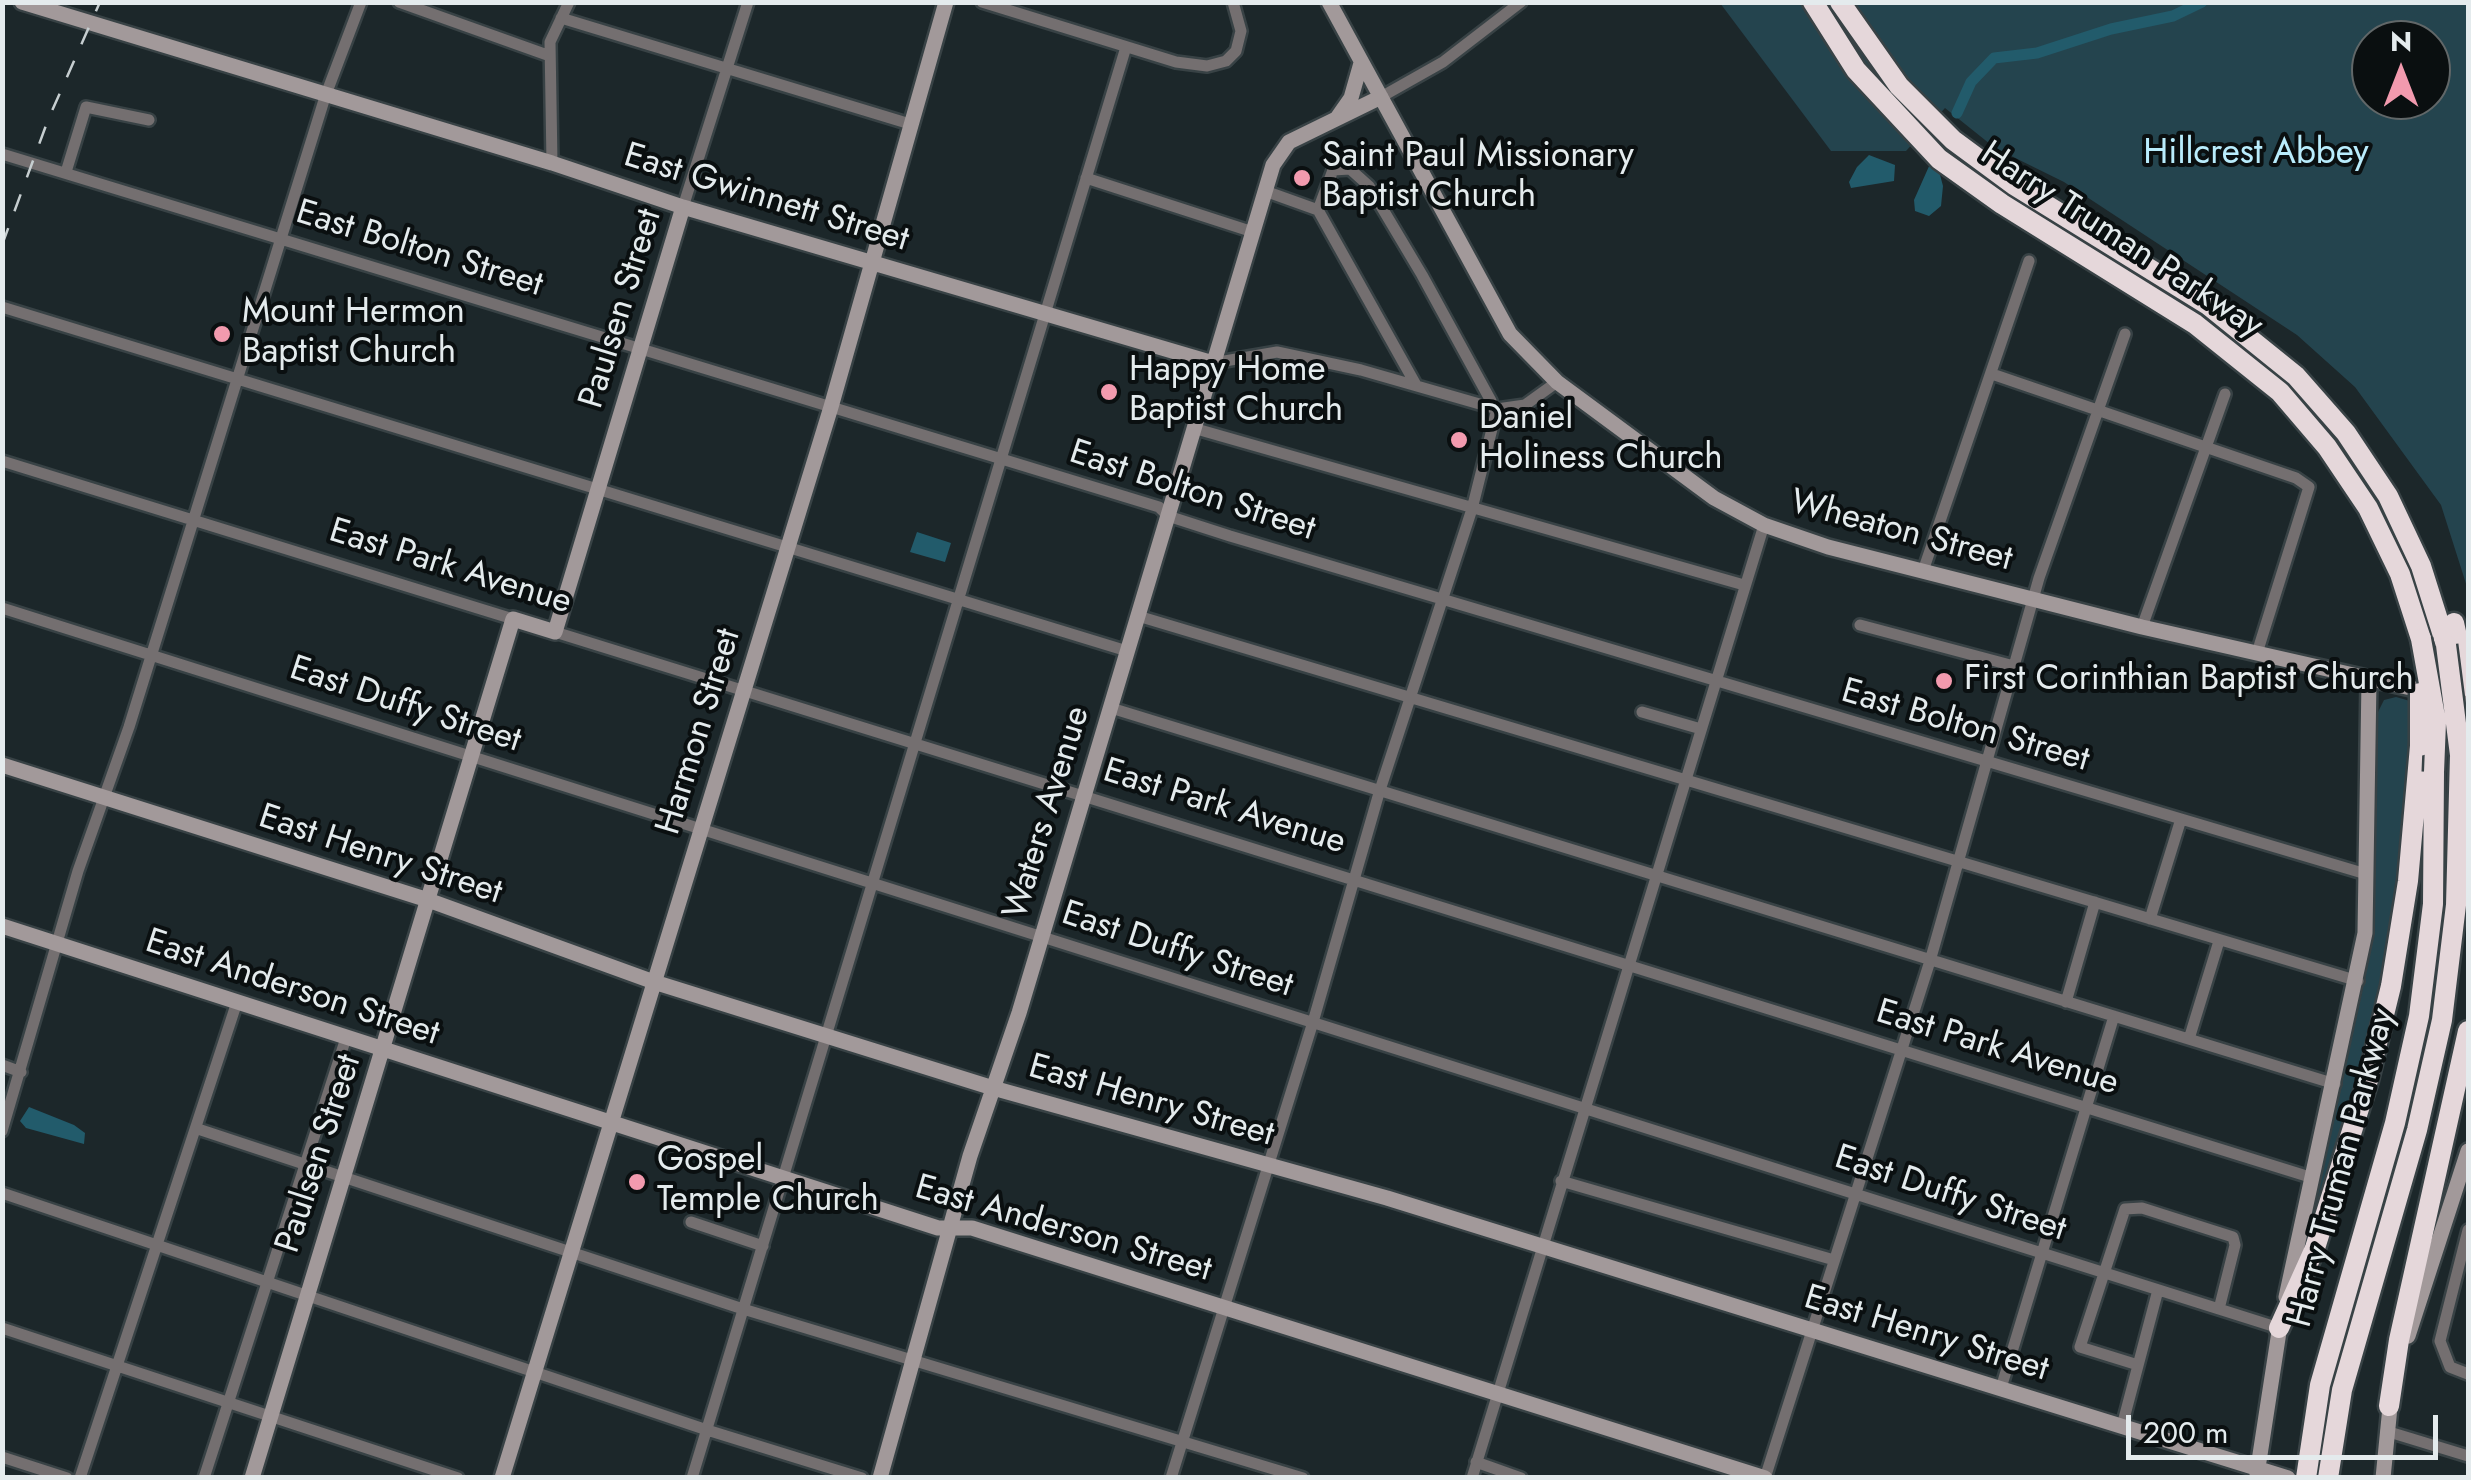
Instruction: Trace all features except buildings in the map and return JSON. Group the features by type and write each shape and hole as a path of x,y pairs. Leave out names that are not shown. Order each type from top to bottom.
{"highway":[{"name":"Harry Truman Parkway","path":"1813,2 1881,101 1939,159 1972,184 2195,324 2253,367 2304,419 2349,476 2400,574 2436,722 2432,904 2413,1053 2330,1343 2312,1425 2306,1478"},
{"name":"Harry Truman Parkway","path":"1840,2 1899,86 1980,162 2239,326 2296,376 2368,464 2421,566 2454,647 2460,755 2456,906 2439,1039 2334,1432 2328,1478"},
{"path":"2279,1328 2315,1248 2368,1080 2391,986 2408,881 2420,746 2416,638"},
{"path":"2454,647 2468,686"},
{"path":"2389,1406 2399,1340 2468,1031"}],"main road":[{"name":"East Gwinnett Street","path":"22,2 552,163 684,208 1214,363"},
{"name":"Harmon Street","path":"502,1478 832,407 946,2"},
{"name":"Wheaton Street","path":"1330,3 1500,319 1558,382 1683,478 1764,525 1812,543 2142,627 2468,701"},
{"path":"1337,118 1351,98 1361,63"},
{"path":"1337,118 1380,96"},
{"name":"Waters Avenue","path":"880,1478 950,1228 1042,936 1273,165 1288,142 1337,118"},
{"name":"Paulsen Street","path":"555,632 684,208"},
{"name":"Paulsen Street","path":"252,1478 514,619"},
{"name":"East Park Avenue","path":"514,619 555,632"},
{"path":"2258,1473 2279,1328 2358,981 2366,874 2370,680"},
{"name":"East Henry Street","path":"2,765 428,900 654,982 993,1088 1122,1121 1264,1167 1387,1198 1811,1333 2122,1426 2258,1473 2288,1478"},
{"name":"East Anderson Street","path":"2,926 938,1228 972,1228 1765,1478"},
{"path":"2383,1478 2389,1406 2468,1151"}],"street":[{"path":"2,1131 101,799 151,655 325,97 361,2"},
{"path":"399,2 550,56"},
{"path":"552,163 550,42 568,2"},
{"name":"Paulsen Street","path":"684,208 748,2"},
{"path":"982,2 1126,48 1207,66 1226,61 1236,48 1241,31 1233,2"},
{"path":"1380,96 1443,62 1520,2"},
{"path":"561,18 910,124"},
{"path":"692,1478 1126,48"},
{"path":"66,172 86,107 149,120"},
{"name":"East Bolton Street","path":"2,154 282,236 1159,508 1168,516 2366,874"},
{"path":"1171,1478 1221,1305 1313,1022 1379,793 1472,509 1494,408 1422,274 1369,186 1342,167 1334,170 1318,210"},
{"path":"1086,178 1253,232"},
{"path":"1265,191 1318,210 1416,385"},
{"path":"1923,571 2028,261"},
{"path":"2,307 1127,651"},
{"path":"1765,1478 1930,962 2034,599 2096,409 2126,334"},
{"name":"East Gwinnett Street","path":"1214,363 1277,352 1494,408"},
{"path":"1992,374 2296,478 2309,486 2256,653"},
{"path":"1494,408 1526,404 1558,382"},
{"path":"2142,627 2225,394"},
{"path":"1194,428 1744,585"},
{"name":"East Park Avenue","path":"2,461 514,619"},
{"path":"1472,1478 1764,525"},
{"name":"East Duffy Street","path":"2,608 2279,1328"},
{"path":"1138,616 1687,777 2219,942 2358,981"},
{"path":"1860,625 2014,666"},
{"name":"East Park Avenue","path":"555,632 2312,1178"},
{"path":"1110,708 2335,1084"},
{"path":"1642,712 1700,730"},
{"path":"2150,919 2181,820"},
{"path":"2066,1002 2095,902"},
{"path":"2189,1039 2219,942"},
{"path":"80,1478 237,1002"},
{"path":"2001,1388 2114,1016"},
{"path":"204,1478 346,1038"},
{"path":"2,1066 21,1072"},
{"path":"198,1129 743,1309 1303,1478"},
{"path":"1562,1181 1834,1260"},
{"path":"2,1193 706,1430 862,1478"},
{"path":"2138,1365 2080,1347 2125,1209 2142,1208 2232,1236 2235,1244 2220,1309"},
{"path":"691,1222 762,1246"},
{"path":"2467,1238 2440,1340 2454,1369 2468,1374"},
{"path":"2122,1426 2158,1290"},
{"path":"2454,1293 2468,1298"},
{"path":"2,1328 458,1478"},
{"path":"2386,1431 2468,1456"},
{"path":"2,1457 67,1478"},
{"path":"1476,1462 1522,1478"}],"green space":[{"name":"Hillcrest Abbey","path":"1720,3 2468,3 2468,590 2441,505 2355,387 2297,335 2064,182 1995,148 1945,108 1906,151 1831,151"},
{"path":"2396,697 2410,701 2411,742 2401,860 2382,985 2342,1136 2311,1221 2362,992 2370,931 2376,716 2384,700"}],"shaded area":[{"path":"1869,155 1895,165 1894,181 1851,188 1849,182 1857,167"},
{"path":"1930,164 1939,171 1943,186 1941,206 1929,216 1915,211 1914,200"},
{"path":"917,532 951,543 945,562 910,552"},
{"path":"29,1107 74,1125 85,1133 84,1144 26,1128 20,1121"}],"waterway":[{"path":"1957,113 1971,82 1994,58 2037,53 2111,29 2173,16 2202,2"}],"railway":[{"path":"2,245 48,120 100,2"}],"place":[{"name":"Saint Paul Missionary Baptist Church","path":"1302,178"},
{"name":"Mount Hermon Baptist Church","path":"222,334"},
{"name":"Happy Home Baptist Church","path":"1109,392"},
{"name":"Daniel Holiness Church","path":"1459,440"},
{"name":"First Corinthian Baptist Church","path":"1944,681"},
{"name":"Gospel Temple Church","path":"637,1182"}]}
